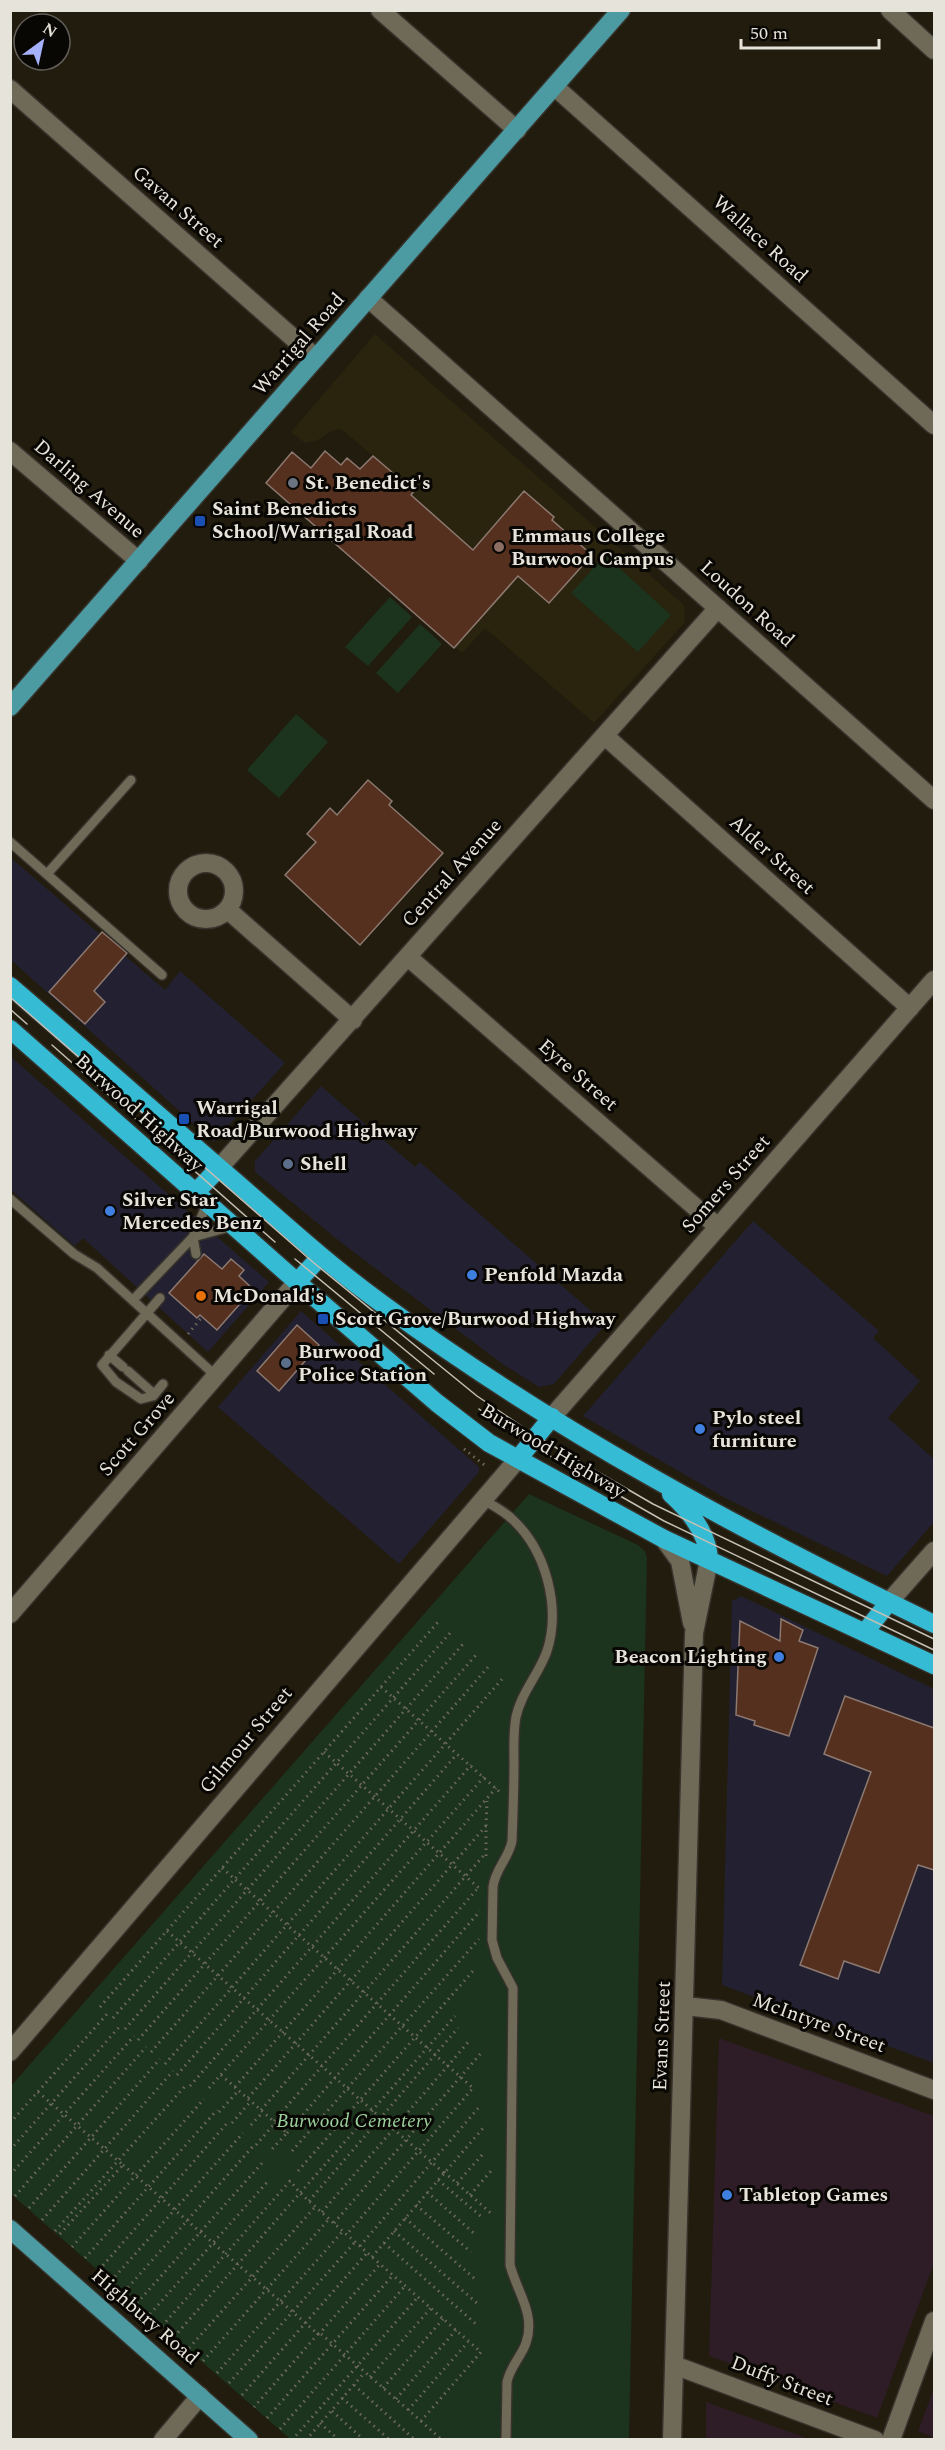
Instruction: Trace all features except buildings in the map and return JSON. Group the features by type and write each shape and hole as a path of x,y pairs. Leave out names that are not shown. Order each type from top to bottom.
{"highway":[{"name":"Burwood Highway","path":"10,986 321,1256 434,1341 654,1479 934,1624"},
{"name":"Burwood Highway","path":"10,1029 297,1282 437,1403 489,1443 664,1539 934,1665"},
{"path":"201,1198 219,1168"},
{"path":"297,1282 321,1256"},
{"path":"518,1459 552,1417"},
{"path":"654,1479 678,1500 699,1528 706,1542 709,1560"},
{"path":"865,1632 890,1602"}],"main road":[{"name":"Warrigal Road","path":"10,707 621,10"},
{"name":"Highbury Road","path":"10,2229 249,2439"}],"street":[{"path":"380,10 517,130"},
{"path":"890,10 934,50"},
{"name":"Wallace Road","path":"555,87 934,425"},
{"name":"Gavan Street","path":"10,89 316,358"},
{"name":"Loudon Road","path":"368,298 934,800"},
{"name":"Darling Avenue","path":"10,451 139,561"},
{"name":"Central Avenue","path":"219,1168 718,608"},
{"name":"Alder Street","path":"605,736 910,1008"},
{"path":"228,910 353,1020"},
{"name":"Eyre Street","path":"408,957 718,1227"},
{"name":"Somers Street","path":"552,1417 934,981"},
{"name":"Scott Grove","path":"10,1614 297,1282"},
{"name":"Gilmour Street","path":"10,2052 518,1459"},
{"name":"Evans Street","path":"664,1539 680,1561 694,1633"},
{"path":"890,1602 934,1551"},
{"name":"Evans Street","path":"672,2439 694,1633 709,1560"},
{"name":"McIntyre Street","path":"685,2006 721,2010 934,2090"},
{"path":"891,2439 934,2321"},
{"name":"Duffy Street","path":"674,2365 875,2439"},
{"path":"163,2439 200,2396"}],"lane":[{"path":"47,874 131,780"},
{"path":"10,842 162,975"},
{"path":"10,1198 74,1254 97,1268 216,1376"},
{"path":"196,1254 193,1237 201,1198"},
{"path":"133,1300 193,1237 233,1226"},
{"path":"160,1298 102,1365 116,1382 141,1400 154,1394 163,1384"},
{"path":"110,1355 154,1394"},
{"path":"482,1499 513,1519 525,1533 543,1568 550,1590 552,1628 547,1650 522,1699 516,1721 511,1848 494,1878 492,1900 494,1949 513,1988 510,2265 527,2305 528,2314 527,2340 509,2373 507,2382 506,2439"}],"path":[{"path":"187,1336 190,1329 202,1317"},
{"path":"473,1457 494,1472"},
{"path":"100,2007 438,1622"},
{"path":"113,2018 450,1633"},
{"path":"125,2029 463,1644"},
{"path":"138,2040 476,1655"},
{"path":"151,2052 489,1666"},
{"path":"165,2064 503,1678"},
{"path":"381,1687 513,1803"},
{"path":"272,2149 484,1906 492,1900 324,1752"},
{"path":"177,2074 457,1754"},
{"path":"55,2231 257,2010 471,1765"},
{"path":"209,2088 484,1777"},
{"path":"235,2087 496,1788"},
{"path":"251,2125 309,2055 486,1855 487,1799"},
{"path":"99,2270 231,2122 296,2043 486,1826"},
{"path":"222,1868 473,2088 347,2234"},
{"path":"124,2292 478,1888"},
{"path":"292,2151 492,1925"},
{"path":"167,1931 493,2215"},
{"path":"298,2170 473,1971"},
{"path":"10,2123 108,2013"},
{"path":"174,2337 455,2016"},
{"path":"10,2150 121,2025"},
{"path":"309,2201 458,2028"},
{"path":"10,2175 134,2036"},
{"path":"322,2212 470,2040"},
{"path":"15,2196 147,2047"},
{"path":"334,2223 482,2052"},
{"path":"28,2208 160,2059"},
{"path":"42,2220 173,2071"},
{"path":"221,2075 286,2133"},
{"path":"85,2258 239,2090"},
{"path":"38,2092 442,2439"},
{"path":"72,2247 204,2099"},
{"path":"360,2246 480,2106"},
{"path":"372,2257 484,2127"},
{"path":"111,2281 243,2133"},
{"path":"457,2183 482,2155"},
{"path":"137,2303 263,2162"},
{"path":"60,2235 123,2165"},
{"path":"470,2195 491,2171"},
{"path":"150,2314 269,2180"},
{"path":"438,2180 483,2218"},
{"path":"162,2326 290,2181 342,2231 481,2352 421,2421"},
{"path":"427,2192 476,2235"},
{"path":"416,2205 471,2252"},
{"path":"189,2348 315,2206"},
{"path":"405,2218 475,2279"},
{"path":"203,2361 329,2219"},
{"path":"217,2373 342,2231"},
{"path":"394,2231 478,2304"},
{"path":"229,2383 355,2242"},
{"path":"384,2243 477,2325"},
{"path":"242,2395 367,2253"},
{"path":"254,2407 380,2264"},
{"path":"267,2418 393,2275"},
{"path":"280,2429 405,2286"},
{"path":"292,2439 418,2298"},
{"path":"370,2377 431,2308"},
{"path":"383,2388 443,2319"},
{"path":"396,2399 456,2330"},
{"path":"408,2410 469,2341"},
{"path":"313,2439 308,2438 365,2372"},
{"path":"354,2385 415,2439"},
{"path":"342,2398 390,2439"},
{"path":"332,2410 364,2439"},
{"path":"320,2423 339,2439"}],"shaded area":[{"name":"Emmaus College Burwood Campus","path":"375,334 684,605 685,622 594,723 485,628 462,653 363,567 360,469 373,456 340,429 331,431 318,440 305,443 291,432"},
{"path":"11,858 165,990 180,971 285,1063 214,1142 11,960"},
{"path":"11,1057 269,1282 208,1352 83,1238 75,1246 11,1190"},
{"path":"321,1086 415,1167 420,1162 606,1324 554,1384 539,1387 504,1365 343,1244 255,1172 255,1161"},
{"path":"753,1221 879,1331 873,1338 920,1381 888,1418 934,1459 934,1522 887,1576 727,1499 583,1416"},
{"path":"301,1311 479,1467 479,1472 399,1564 218,1407"},
{"path":"741,1596 934,1689 934,2063 722,1985 732,1601"},
{"path":"719,2038 934,2116 934,2263 877,2418 709,2356"},
{"path":"934,2388 934,2438 918,2431"},
{"path":"706,2402 809,2439 706,2439"}],"green space":[{"path":"605,555 671,615 638,652 571,593"},
{"path":"390,597 412,617 368,666 345,647"},
{"path":"420,624 442,644 398,693 376,673"},
{"path":"296,714 328,742 279,798 247,770"},
{"name":"Burwood Cemetery","path":"529,1494 638,1545 645,1551 647,1557 629,2439 290,2439 11,2194 11,2086"}],"tram line":[{"path":"10,997 314,1263 477,1396 536,1436 653,1504 934,1639"},
{"path":"10,1009 27,1024"},
{"path":"52,1045 275,1242"},
{"path":"295,1259 434,1374"},
{"path":"479,1409 529,1444 664,1521 934,1650"}],"place":[{"name":"St. Benedict's","path":"293,483"},
{"name":"Saint Benedicts School/Warrigal Road","path":"200,521"},
{"name":"Emmaus College Burwood Campus","path":"499,547"},
{"name":"Warrigal Road/Burwood Highway","path":"184,1119"},
{"name":"Shell","path":"288,1164"},
{"name":"Silver Star Mercedes Benz","path":"110,1211"},
{"name":"Penfold Mazda","path":"472,1275"},
{"name":"McDonald's","path":"201,1296"},
{"name":"Scott Grove/Burwood Highway","path":"323,1319"},
{"name":"Burwood Police Station","path":"286,1363"},
{"name":"Pylo steel furniture","path":"700,1429"},
{"name":"Beacon Lighting","path":"779,1657"},
{"name":"Tabletop Games","path":"727,2195"}]}
